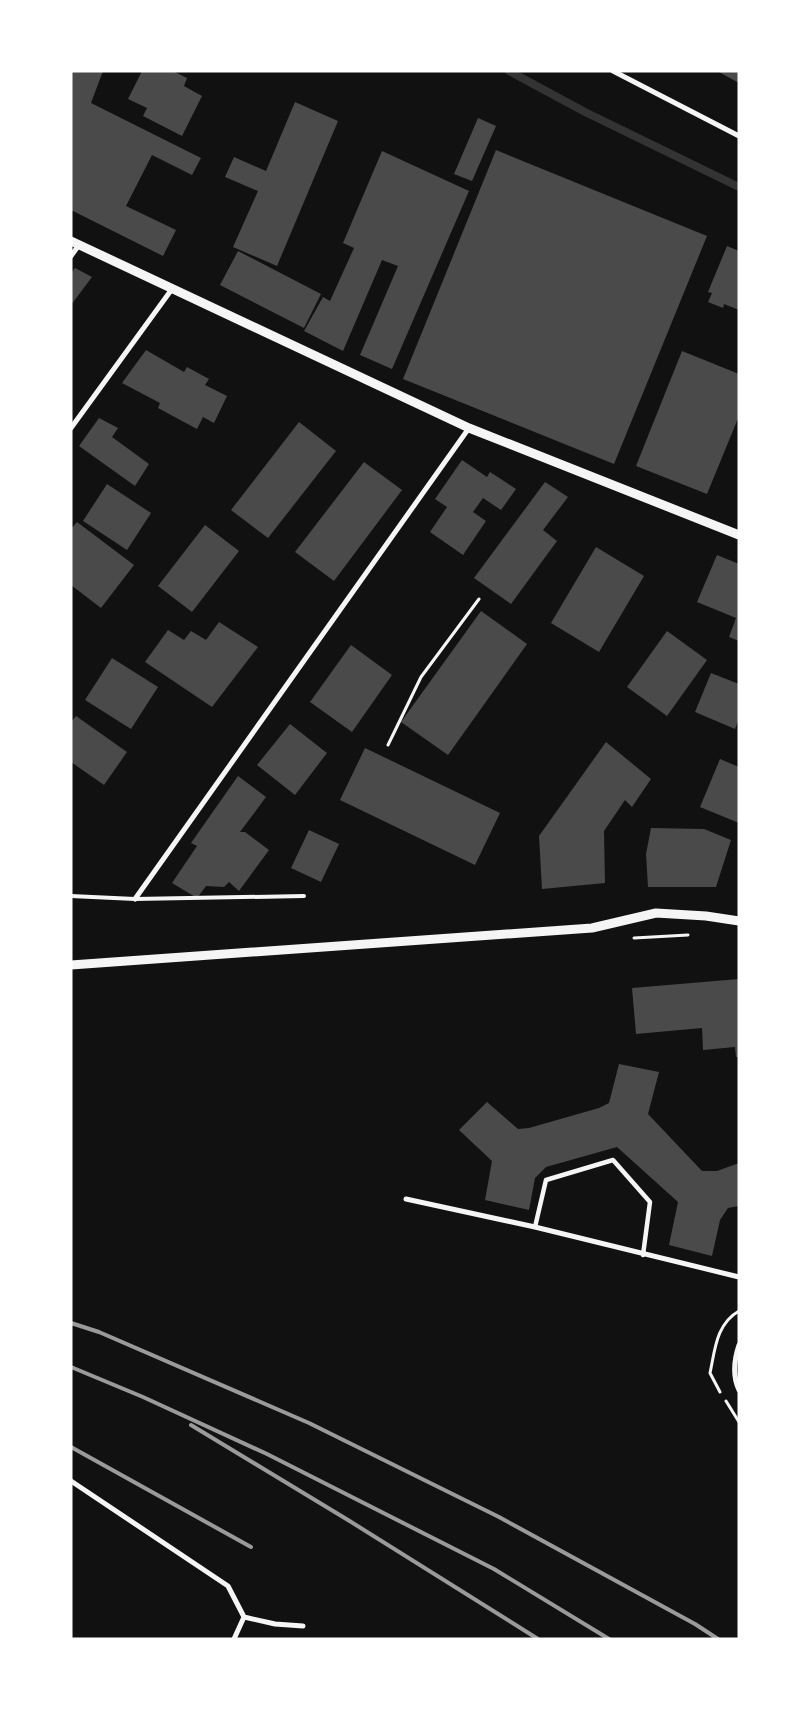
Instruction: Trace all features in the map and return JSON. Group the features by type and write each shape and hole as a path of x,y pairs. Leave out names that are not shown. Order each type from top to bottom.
{"street":[{"path":"613,71 739,136"},
{"path":"71,256 75,243 468,428 739,536"},
{"path":"71,428 172,289"},
{"path":"135,899 468,428"},
{"path":"71,965 592,928 656,913 706,916 739,921"},
{"path":"535,1227 546,1180 613,1160 650,1202 643,1255"},
{"path":"406,1199 535,1227 739,1277"},
{"path":"739,1345 734,1362 736,1386 739,1390"},
{"path":"71,1481 228,1586 244,1617 275,1624 303,1626"},
{"path":"234,1639 244,1617"}],"lane":[{"path":"71,896 135,899 304,896"}],"path":[{"path":"388,746 421,677 479,598"}],"building":[{"path":"71,71 103,71 91,103 201,158 192,175 152,155 126,206 176,230 163,256 71,210"},
{"path":"142,71 173,71 187,78 184,86 202,96 182,136 143,116 147,108 128,99"},
{"path":"717,71 739,71 739,83"},
{"path":"295,102 338,121 277,266 233,247 258,191 225,177 234,157 266,171"},
{"path":"478,118 496,126 472,181 454,174"},
{"path":"496,150 707,236 614,464 403,379"},
{"path":"382,151 469,191 392,369 360,355 398,266 382,260 343,351 304,331 323,297 330,301 354,248 343,243"},
{"path":"727,246 739,251 739,310 724,304 723,308 708,302 712,293 708,292"},
{"path":"238,251 321,294 304,328 220,285"},
{"path":"75,268 92,277 71,305 71,273"},
{"path":"146,350 184,372 187,367 209,379 205,385 227,396 214,423 203,417 197,429 158,408 160,403 122,383"},
{"path":"682,351 739,374 739,416 707,494 636,466"},
{"path":"99,418 118,428 112,437 149,464 135,486 79,446"},
{"path":"299,422 336,451 268,538 231,510"},
{"path":"462,460 487,477 490,472 516,489 501,510 483,498 473,512 486,521 463,555 430,532 447,507 435,499"},
{"path":"364,462 402,490 334,581 295,552"},
{"path":"545,482 568,497 543,530 557,541 511,604 474,578"},
{"path":"107,484 151,513 127,550 83,521"},
{"path":"77,522 134,565 101,608 71,585 71,529"},
{"path":"205,525 239,551 192,612 158,586"},
{"path":"596,547 644,576 599,652 551,623"},
{"path":"717,555 739,564 739,641 729,637 736,618 697,602"},
{"path":"481,611 527,644 448,755 401,722"},
{"path":"219,622 258,647 212,707 145,662 168,630 184,640 191,631 206,640"},
{"path":"667,631 707,660 667,716 627,687"},
{"path":"351,645 392,675 352,732 310,702"},
{"path":"112,658 158,687 131,729 85,700"},
{"path":"711,673 739,684 739,718 735,729 695,712"},
{"path":"76,716 127,752 104,785 71,762 71,722"},
{"path":"290,724 327,753 295,795 257,765"},
{"path":"606,742 651,779 632,807 625,800 604,831 605,883 542,889 539,836"},
{"path":"365,748 500,813 475,865 340,800"},
{"path":"720,759 739,767 739,823 700,807"},
{"path":"238,776 266,797 240,832 245,832 269,850 239,891 229,882 224,887 206,886 197,898 172,883 197,846 191,843"},
{"path":"651,828 704,829 731,840 716,887 648,887 646,854"},
{"path":"309,830 339,844 321,882 291,868"},
{"path":"739,979 739,1057 736,1057 735,1047 703,1050 702,1028 636,1034 632,988"},
{"path":"619,1064 659,1072 648,1114 702,1171 717,1171 739,1163 739,1206 728,1208 720,1220 712,1256 669,1245 678,1202 617,1147 546,1167 535,1178 529,1210 485,1200 492,1161 459,1130 487,1102 518,1129 529,1128 599,1108 609,1103"}],"waterway":[{"path":"509,71 585,112 739,187"}],"railway":[{"path":"71,1323 99,1332 309,1423 499,1517 695,1624 718,1639"},
{"path":"71,1367 143,1397 267,1454 494,1569 609,1639"},
{"path":"191,1425 348,1520 538,1639"},
{"path":"71,1447 251,1547"}]}
